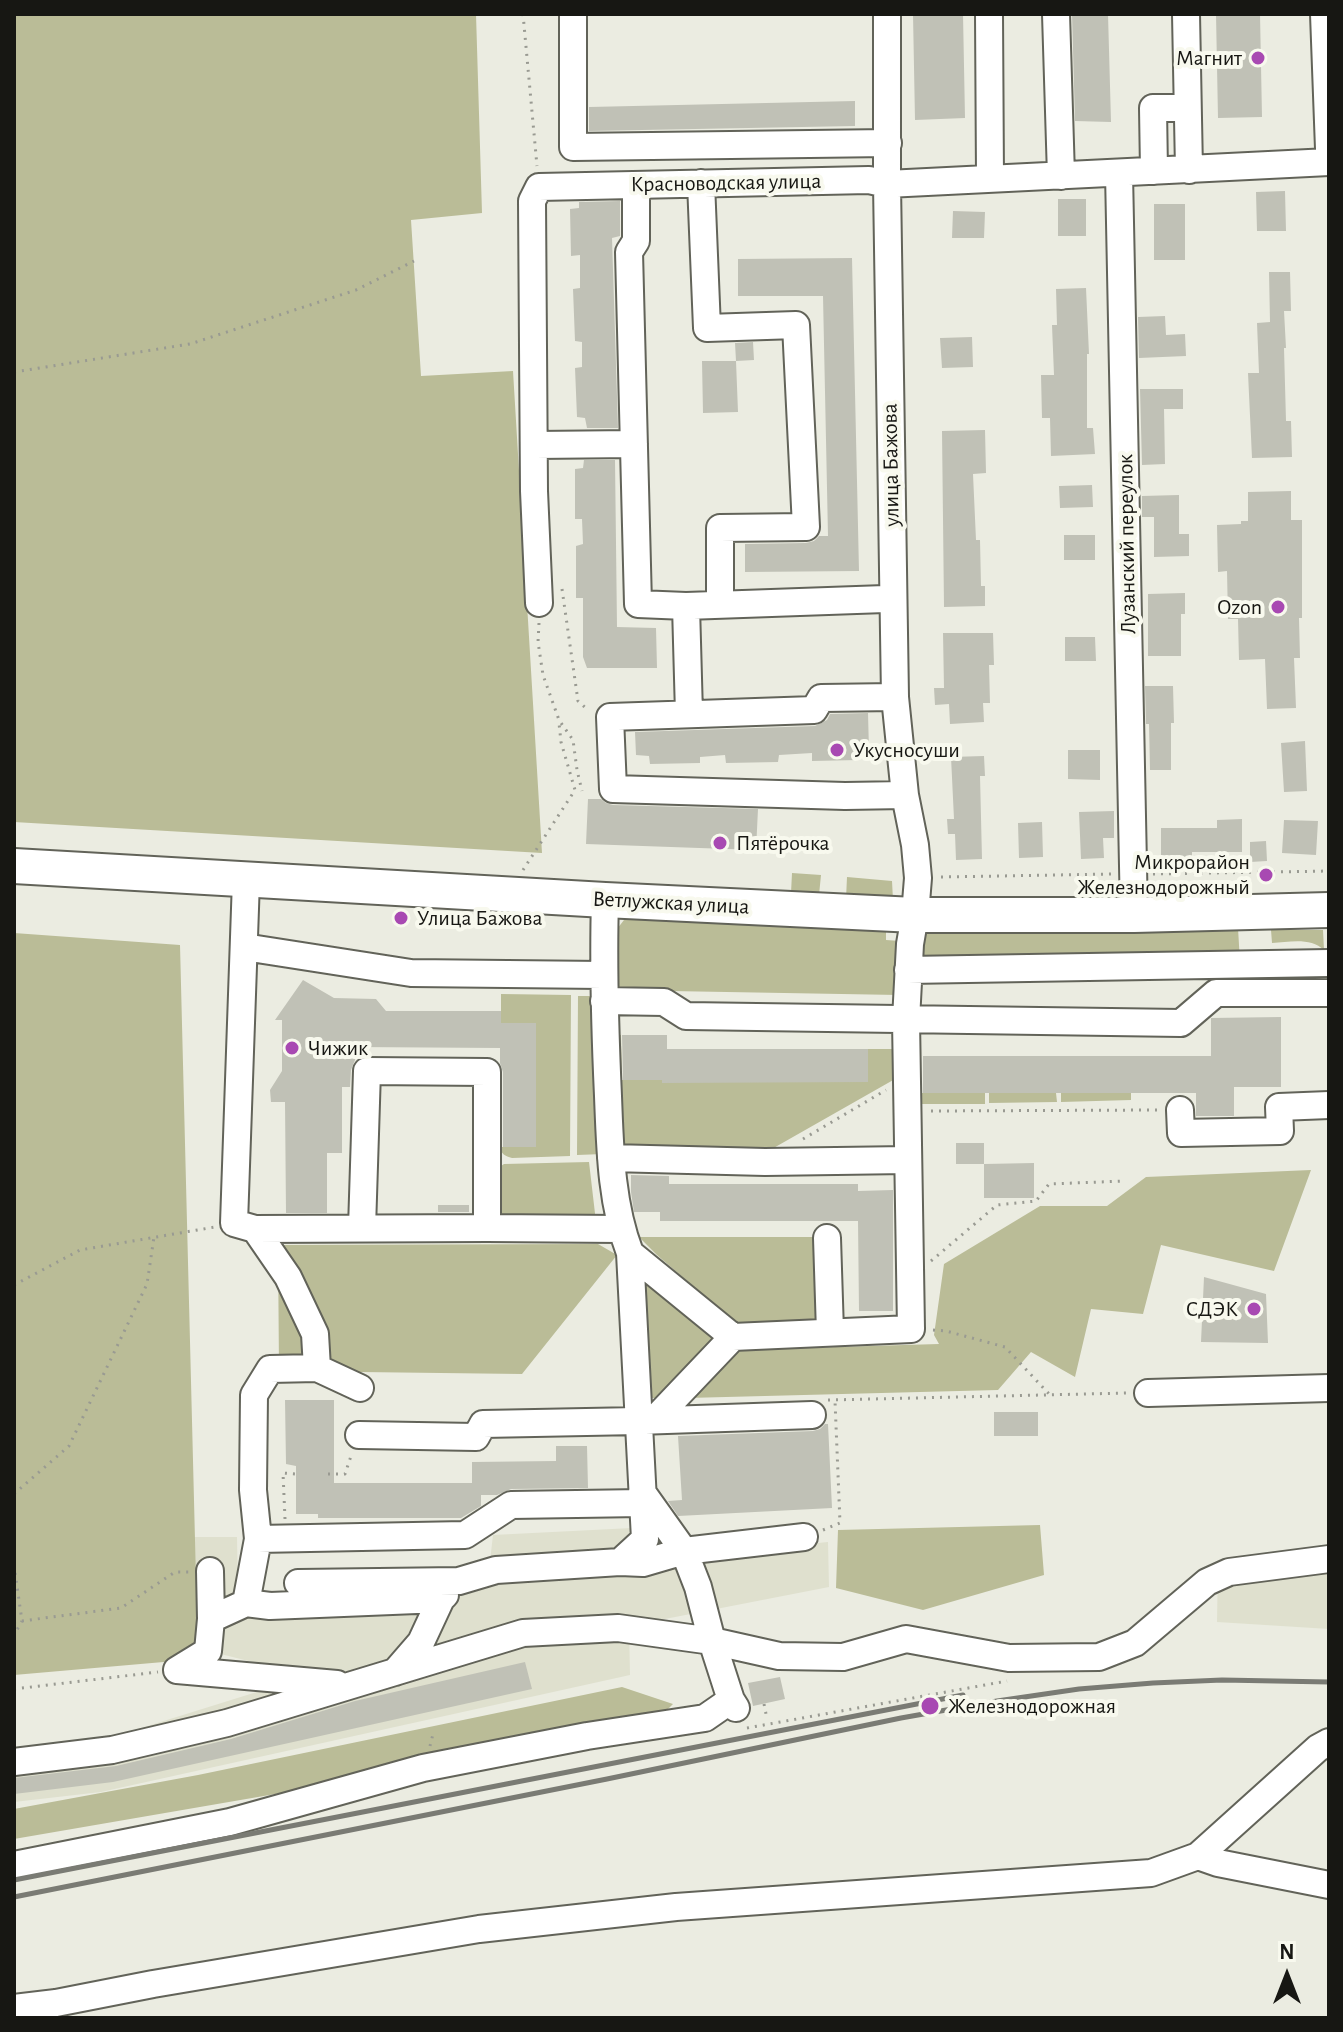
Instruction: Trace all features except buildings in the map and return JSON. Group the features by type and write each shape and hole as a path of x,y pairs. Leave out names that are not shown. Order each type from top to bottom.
{"main road":[{"name":"Ветлужская улица","path":"14,866 915,915 1134,915 1329,910"}],"street":[{"path":"573,14 573,147 888,143"},
{"name":"улица Бажова","path":"887,14 895,697 905,795 918,878 910,944 906,1020 911,1329"},
{"path":"989,14 990,178"},
{"path":"1056,14 1061,176"},
{"path":"1186,14 1189,170"},
{"path":"1324,14 1329,149"},
{"path":"1154,171 1153,108 1187,108"},
{"name":"Красноводская улица","path":"539,187 869,180 887,184 1329,162"},
{"name":"Лузанский переулок","path":"1119,173 1134,915"},
{"path":"701,183 707,328 796,325 806,527 720,528 720,604"},
{"path":"636,186 636,241 629,252 638,604 686,606 893,597"},
{"path":"539,187 532,201 535,514 539,603"},
{"path":"535,445 634,444"},
{"path":"686,606 689,714"},
{"path":"895,697 821,698 814,710 610,717 613,789 905,795"},
{"path":"246,880 245,1226 288,1277 315,1334 317,1368"},
{"path":"605,900 603,975 611,1158 625,1241 646,1421 642,1497 645,1539 620,1562"},
{"path":"244,947 411,973 603,975"},
{"path":"908,970 1329,963"},
{"path":"604,1001 664,1002 686,1016 1181,1023 1216,993 1329,993"},
{"path":"362,1228 367,1071 487,1072 487,1228"},
{"path":"1180,1110 1181,1133 1280,1131 1279,1107 1329,1105"},
{"path":"611,1158 765,1162 907,1160"},
{"path":"245,1226 487,1228 625,1241 733,1337"},
{"path":"827,1238 830,1332"},
{"path":"646,1421 733,1337 911,1329"},
{"path":"246,1603 258,1539 253,1490 254,1395 270,1369 317,1368 360,1388"},
{"path":"1148,1393 1329,1388"},
{"path":"359,1435 476,1437 483,1424 646,1421 816,1408"},
{"path":"258,1539 465,1535 511,1505 642,1497"},
{"path":"14,1865 230,1822 423,1768 587,1736 736,1712 684,1551 642,1497"},
{"path":"211,1619 246,1603 270,1606 450,1590 496,1570 643,1563 684,1551 804,1537"},
{"path":"14,1762 112,1750 227,1723 523,1633 618,1628 712,1641 779,1656 843,1657 906,1639 1009,1658 1099,1657 1135,1643 1207,1582 1229,1572 1329,1559"},
{"path":"177,1670 208,1651 210,1571"},
{"path":"298,1583 450,1590"},
{"path":"395,1672 421,1642 450,1590"},
{"path":"177,1670 353,1685"},
{"path":"14,2008 48,2011 153,1984 479,1929 676,1907 1151,1873 1198,1856 1318,1748 1329,1742"},
{"path":"1198,1856 1218,1863 1329,1885"}],"path":[{"path":"523,14 539,187"},
{"path":"14,372 190,344 356,290 414,261"},
{"path":"561,586 578,701 592,713 610,717"},
{"path":"521,873 575,790 561,742 559,720 543,675 538,642 539,603"},
{"path":"559,720 573,740 582,791"},
{"path":"803,1139 907,1078"},
{"path":"907,1111 1180,1110"},
{"path":"909,1280 997,1205 1036,1201 1049,1184 1125,1181"},
{"path":"14,1285 80,1250 245,1226"},
{"path":"14,1494 69,1446 147,1284 154,1237"},
{"path":"911,1329 946,1331 1005,1347 1050,1395"},
{"path":"816,1408 835,1400 1148,1393"},
{"path":"804,1537 840,1523 835,1400"},
{"path":"328,1474 345,1474 359,1435"},
{"path":"286,1539 283,1473 296,1474"},
{"path":"14,1565 22,1621 14,1635"},
{"path":"14,1622 121,1608 175,1572"},
{"path":"14,1689 177,1670"},
{"path":"736,1712 1011,1680"},
{"path":"764,1704 767,1719"}],"shaded area":[{"path":"632,1528 650,1560 828,1542 829,1587 629,1626 630,1675 101,1792 14,1802 14,1749 106,1739 308,1676 177,1643 175,1537 237,1537 238,1593 487,1587 493,1535"},
{"path":"1218,1563 1329,1566 1329,1629 1217,1622"}],"green space":[{"path":"14,14 476,14 482,213 411,220 421,376 513,371 542,853 14,822"},
{"path":"792,873 821,875 819,895 791,893"},
{"path":"847,877 892,881 893,900 846,899"},
{"path":"637,914 886,927 886,940 900,941 899,995 612,990 617,929 624,920"},
{"path":"1238,928 1240,962 919,965 919,931"},
{"path":"1271,930 1323,930 1324,950 1306,942 1272,943"},
{"path":"14,933 180,945 198,1659 14,1675"},
{"path":"501,994 571,995 570,1156 512,1158 501,1151 500,1147 536,1147 536,1024 501,1023"},
{"path":"578,996 598,996 603,1154 577,1155"},
{"path":"612,1034 621,1035 622,1080 662,1080 663,1083 868,1049 895,1049 895,1079 756,1158 617,1155"},
{"path":"921,1093 985,1093 985,1104 921,1104"},
{"path":"989,1093 1056,1093 1057,1102 989,1103"},
{"path":"1061,1093 1131,1093 1131,1100 1061,1102"},
{"path":"589,1162 596,1222 499,1220 498,1168 504,1164"},
{"path":"1311,1170 1274,1271 1161,1245 1143,1314 1091,1309 1075,1377 1031,1352 998,1390 687,1398 732,1350 939,1344 934,1335 944,1264 1040,1206 1107,1206 1146,1177"},
{"path":"639,1237 821,1237 819,1328 747,1333"},
{"path":"598,1244 617,1255 522,1374 279,1371 278,1245"},
{"path":"641,1278 716,1334 657,1398 642,1398"},
{"path":"1040,1525 1044,1575 923,1610 836,1588 838,1530"},
{"path":"622,1687 673,1704 647,1730 14,1839 14,1809 198,1775"}],"railway":[{"path":"14,1897 997,1701 1079,1689 1153,1683 1222,1680 1329,1682"},
{"path":"14,1880 963,1695"}],"place":[{"name":"Магнит","path":"1258,58"},
{"name":"Ozon","path":"1278,607"},
{"name":"Укусносуши","path":"837,750"},
{"name":"Пятёрочка","path":"720,843"},
{"name":"Микрорайон Железнодорожный","path":"1266,875"},
{"name":"Улица Бажова","path":"401,918"},
{"name":"Чижик","path":"292,1048"},
{"name":"СДЭК","path":"1254,1309"},
{"name":"Железнодорожная","path":"930,1706"}]}
